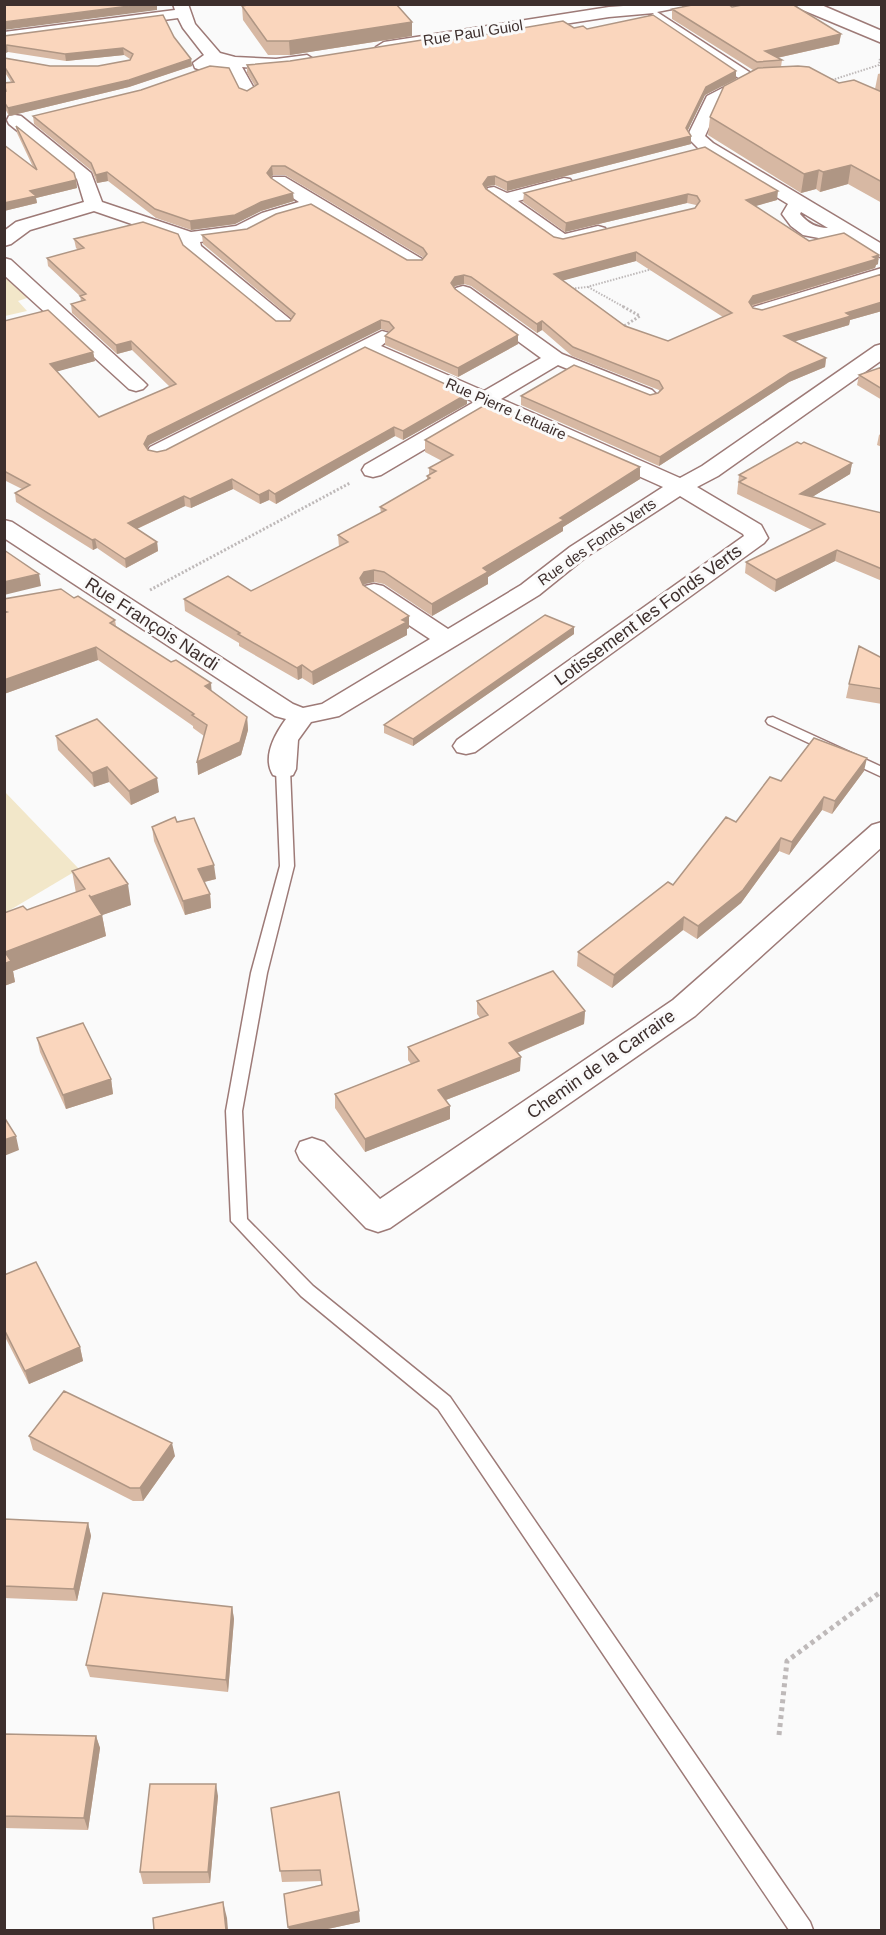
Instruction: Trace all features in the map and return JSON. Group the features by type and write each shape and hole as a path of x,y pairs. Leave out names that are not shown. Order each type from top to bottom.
{"main road":[{"path":"804,5 882,38"}],"street":[{"name":"Rue Paul Guiol","path":"369,50 609,12 642,11 677,4"},
{"path":"4,37 182,9 188,25 220,64 237,71 248,92"},
{"path":"657,17 758,79 713,100 696,137 707,147 798,203 791,214 800,227 820,234 849,233 882,252"},
{"path":"13,52 23,38 39,30"},
{"path":"187,75 220,64 276,64 324,57"},
{"path":"10,122 36,115"},
{"path":"10,122 85,177 94,205"},
{"path":"684,153 707,147"},
{"path":"583,178 499,195 562,240 619,226"},
{"path":"279,181 415,263"},
{"path":"4,240 23,226 94,205 190,238 240,231 269,217 314,203"},
{"path":"190,238 192,248 284,324"},
{"path":"4,264 136,385"},
{"path":"760,311 882,274"},
{"path":"463,292 555,358 650,396"},
{"path":"158,452 388,334"},
{"name":"Rue Pierre Letuaire","path":"364,346 681,487"},
{"name":"Rue des Fonds Verts","path":"302,716 330,710 530,590 578,552 659,498 710,471 882,351"},
{"path":"373,470 555,358"},
{"name":"Lotissement les Fonds Verts","path":"466,746 756,538 753,530 681,487"},
{"name":"Rue François Nardi","path":"4,527 284,710 302,716"},
{"path":"58,592 94,586"},
{"path":"374,591 448,640"},
{"path":"283,769 285,740 302,716"},
{"name":"Chemin de la Carraire","path":"312,1151 378,1218 684,1008 882,831"}],"lane":[{"path":"773,721 882,773"},
{"path":"283,769 287,866 259,973 234,1111 239,1221 307,1291 444,1403 802,1930"}],"path":[{"path":"832,81 880,66 881,50"},
{"path":"563,289 587,287 654,268"},
{"path":"587,287 640,316 613,333"},
{"path":"123,604 373,470"},
{"path":"779,1735 787,1661 882,1591"}],"shaded area":[{"path":"4,273 30,297 18,301 27,311 5,316"},
{"path":"4,791 79,869 5,913 4,913"}],"building":[{"path":"4,4 145,4 4,22"},
{"path":"254,4 396,4 412,22 289,41 267,41 242,6"},
{"path":"697,4 728,4 732,7 747,4 792,4 841,34 765,51 782,60 757,62 672,9"},
{"path":"163,15 174,37 191,59 129,80 8,108 4,102 4,91 6,91 4,83 14,82 4,66 4,58 50,66 98,66 130,60 133,54 123,48 65,54 4,46 4,36"},
{"path":"653,15 736,71 706,87 686,128 691,136 507,182 495,176 488,177 483,184 486,189 554,237 563,239 695,208 700,201 697,196 688,194 566,223 524,193 705,147 778,191 746,200 809,241 844,233 879,255 873,257 877,259 753,296 749,302 753,308 762,310 882,274 882,302 846,313 851,316 784,336 826,358 790,373 660,457 521,396 574,365 650,395 658,393 663,388 659,381 573,347 542,321 537,324 471,277 464,275 455,277 451,283 455,289 518,335 458,368 385,336 394,328 389,322 381,320 148,436 144,444 148,450 157,452 166,450 365,347 467,394 403,431 394,427 275,494 269,490 259,495 232,479 190,499 184,496 128,523 157,542 125,559 15,493 30,485 4,471 4,321 48,310 93,352 50,364 99,417 176,384 131,341 116,345 71,304 85,300 80,296 86,294 47,258 84,248 74,239 143,222 178,234 183,245 276,321 290,321 295,314 202,235 247,229 276,214 311,204 407,260 422,260 427,254 423,248 285,166 272,166 267,173 293,193 261,202 235,215 190,221 155,209 107,172 96,175 91,163 33,116 141,90 210,66 229,68 239,88 247,91 258,84 247,65 290,61 422,40 434,42 460,39 563,21 574,28 583,26 587,29","holes":["636,252 732,313 668,341 625,326 554,274"]},
{"path":"809,67 839,83 854,80 882,92 882,182 851,165 804,174 710,117 724,86 758,68"},
{"path":"16,126 74,173 76,180 30,191 36,196 4,203 4,145 37,170"},
{"path":"882,367 882,389 859,375"},
{"path":"490,402 640,467 560,518 564,520 483,568 488,572 432,604 384,572 374,570 364,572 360,578 363,585 409,616 402,620 407,622 312,672 302,665 297,668 184,599 228,576 251,591 348,542 338,535 386,510 380,507 430,478 427,476 436,471 429,468 453,455 425,440"},
{"path":"797,442 801,444 804,442 852,463 800,494 882,513 882,569 837,550 776,580 746,562 825,524 739,482 746,478 739,475"},
{"path":"4,550 39,574 4,582"},
{"path":"61,589 74,598 78,596 115,620 110,623 171,662 176,660 211,683 205,686 247,717 240,742 197,762 207,725 96,647 4,680 4,613 7,612 4,611 4,599"},
{"path":"545,615 574,627 413,739 384,725"},
{"path":"859,646 882,658 882,689 849,684"},
{"path":"97,719 157,778 129,791 107,767 92,773 56,736"},
{"path":"814,738 867,758 835,801 824,797 792,842 781,838 743,890 698,926 684,917 614,975 578,952 668,882 673,885 726,817 736,822 770,777 781,781"},
{"path":"175,817 177,822 194,818 214,865 198,869 210,894 183,901 152,827"},
{"path":"109,858 128,884 91,897 89,895 102,915 5,952 11,961 4,964 4,913 23,906 27,910 85,889 72,871"},
{"path":"553,971 585,1011 509,1043 521,1057 438,1090 450,1106 365,1139 335,1094 419,1061 408,1047 488,1015 477,1001"},
{"path":"83,1023 111,1079 63,1095 37,1038"},
{"path":"4,1117 16,1136 4,1140"},
{"path":"36,1262 80,1347 25,1371 4,1329 4,1275"},
{"path":"64,1391 172,1443 140,1488 130,1488 29,1436"},
{"path":"4,1519 88,1523 74,1589 4,1586"},
{"path":"103,1593 232,1607 226,1680 86,1665"},
{"path":"4,1734 96,1736 84,1818 4,1816"},
{"path":"150,1784 216,1784 208,1872 140,1872"},
{"path":"339,1792 359,1911 288,1927 284,1894 322,1885 320,1870 280,1871 271,1808"},
{"path":"223,1902 226,1930 154,1930 153,1918"}]}
